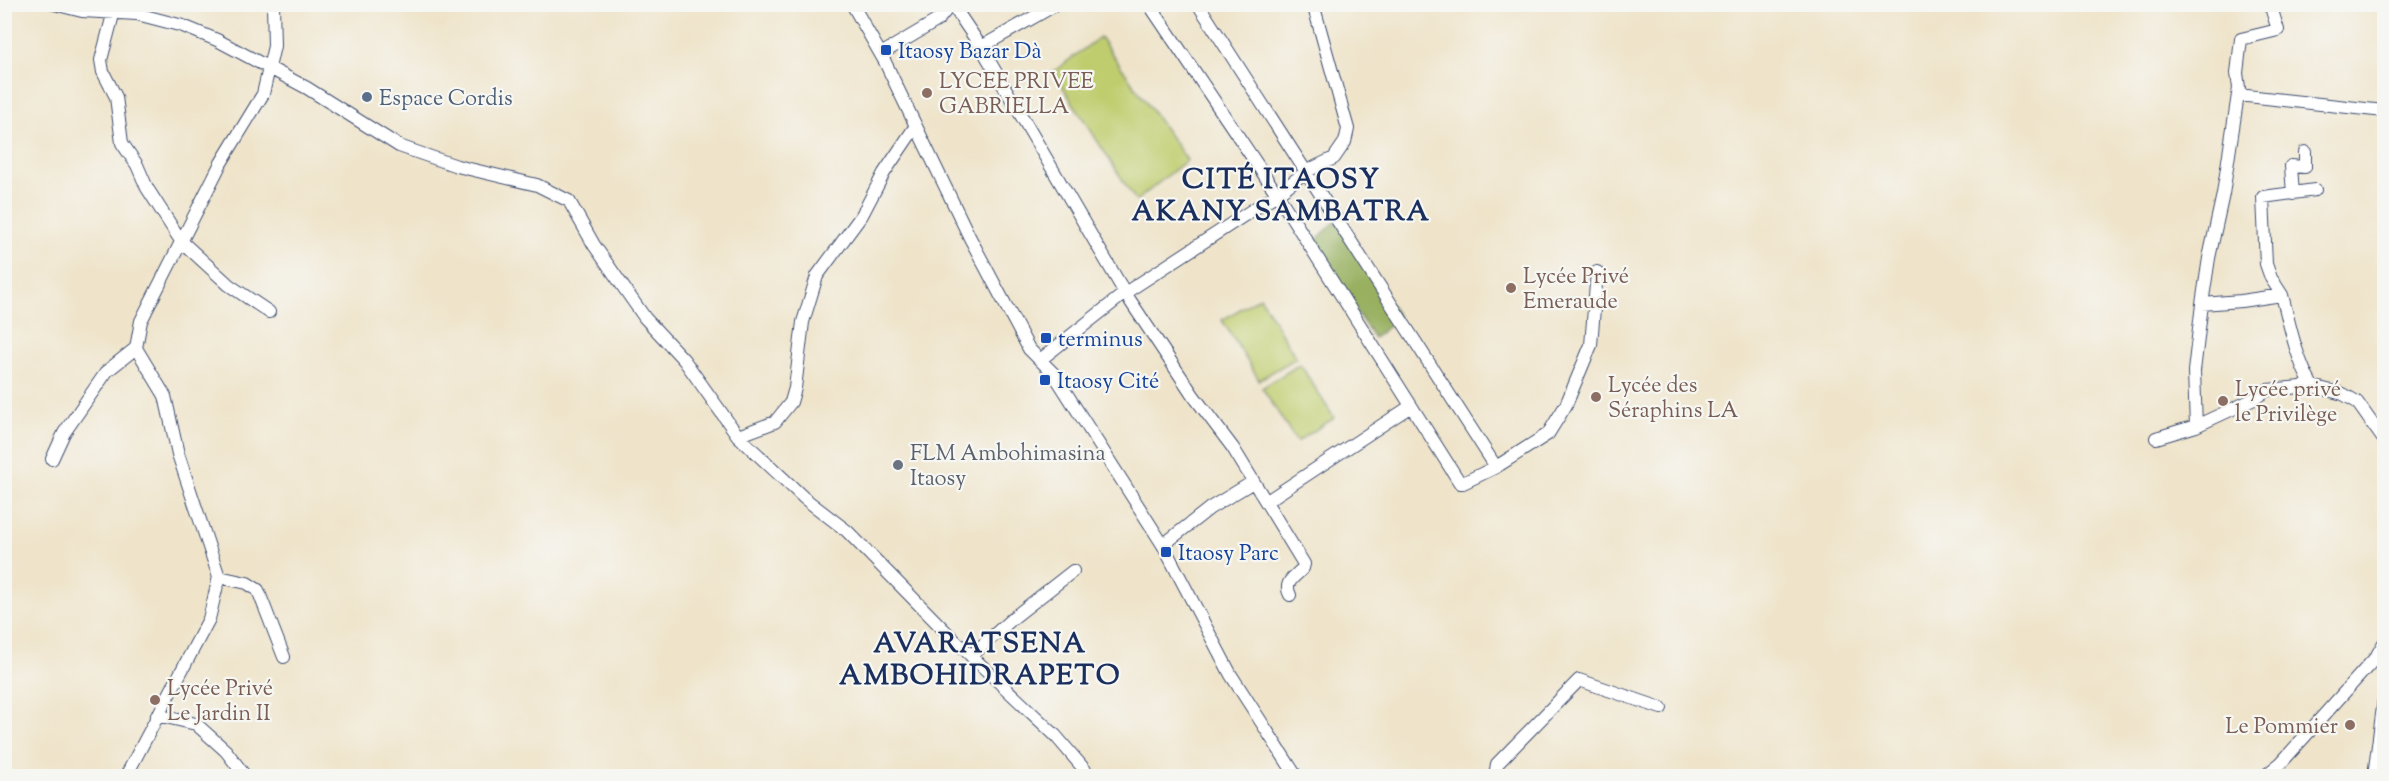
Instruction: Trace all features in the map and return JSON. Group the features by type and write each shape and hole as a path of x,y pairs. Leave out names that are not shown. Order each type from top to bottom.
{"street":[{"path":"54,4 82,11 137,14 183,26 217,40 307,88 399,146 458,166 537,185 569,201 584,223 594,245 645,318 684,360 738,436 804,498 847,531 971,656 1055,735 1090,777"},
{"path":"52,459 64,433 107,371 136,348 141,321 181,241 221,163 263,94 274,46 273,4"},
{"path":"852,4 880,54 986,268 1029,348 1054,374 1163,545 1231,675 1296,777"},
{"path":"880,54 938,21 952,4 981,47 1125,293 1193,395 1233,448 1304,564 1303,568 1287,584 1286,588 1290,595"},
{"path":"981,47 1058,4"},
{"path":"1149,4 1277,194 1460,483 1496,467 1548,434 1566,405 1591,345 1597,272"},
{"path":"1198,4 1496,467"},
{"path":"1040,360 1125,293 1277,194 1307,171 1334,158 1345,142 1348,129 1313,4"},
{"path":"2196,426 2194,371 2209,258 2223,194 2238,95 2237,73 2241,39 2278,30 2270,4"},
{"path":"114,11 101,60 103,72 116,97 122,144 137,165 147,188 181,241 229,285 269,312"},
{"path":"2238,95 2385,111"},
{"path":"738,436 775,422 791,402 795,388 802,322 817,276 862,215 884,173 915,127"},
{"path":"2293,194 2291,166 2305,167 2305,152"},
{"path":"2312,386 2296,351 2282,295 2271,278 2266,264 2263,197 2315,190"},
{"path":"2202,304 2241,302 2282,295"},
{"path":"126,777 208,619 219,577 178,454 165,396 136,348"},
{"path":"2156,438 2196,426 2252,400 2267,390 2312,386 2343,394 2357,402 2385,440"},
{"path":"1267,501 1411,406"},
{"path":"1163,545 1210,508 1253,482"},
{"path":"971,656 1013,618 1073,571"},
{"path":"219,577 247,583 258,590 284,657"},
{"path":"2265,777 2281,763 2376,657 2385,643"},
{"path":"1495,777 1497,764 1579,680 1661,708"},
{"path":"2374,777 2385,699"},
{"path":"157,715 196,724 226,751 245,777"}],"green space":[{"path":"1100,37 1187,160 1136,201 1053,72"},
{"path":"1336,221 1399,318 1374,338 1311,245"},
{"path":"1260,297 1296,358 1259,380 1222,320"},
{"path":"1300,364 1334,418 1297,442 1262,388"}],"place":[{"name":"Itaosy Bazar Dà","path":"886,50"},
{"name":"LYCEE PRIVEE GABRIELLA","path":"927,93"},
{"name":"Espace Cordis","path":"367,97"},
{"name":"Lycée Privé Emeraude","path":"1511,288"},
{"name":"terminus","path":"1046,338"},
{"name":"Itaosy Cité","path":"1045,380"},
{"name":"Lycée des Séraphins LA","path":"1596,397"},
{"name":"Lycée privé le Privilège","path":"2223,401"},
{"name":"FLM Ambohimasina Itaosy","path":"898,465"},
{"name":"Itaosy Parc","path":"1166,552"},
{"name":"Lycée Privé Le Jardin II","path":"155,700"},
{"name":"Le Pommier","path":"2350,725"}],"district":[{"name":"CITÉ ITAOSY AKANY SAMBATRA","path":"1281,194"},
{"name":"AVARATSENA AMBOHIDRAPETO","path":"980,658"}]}
